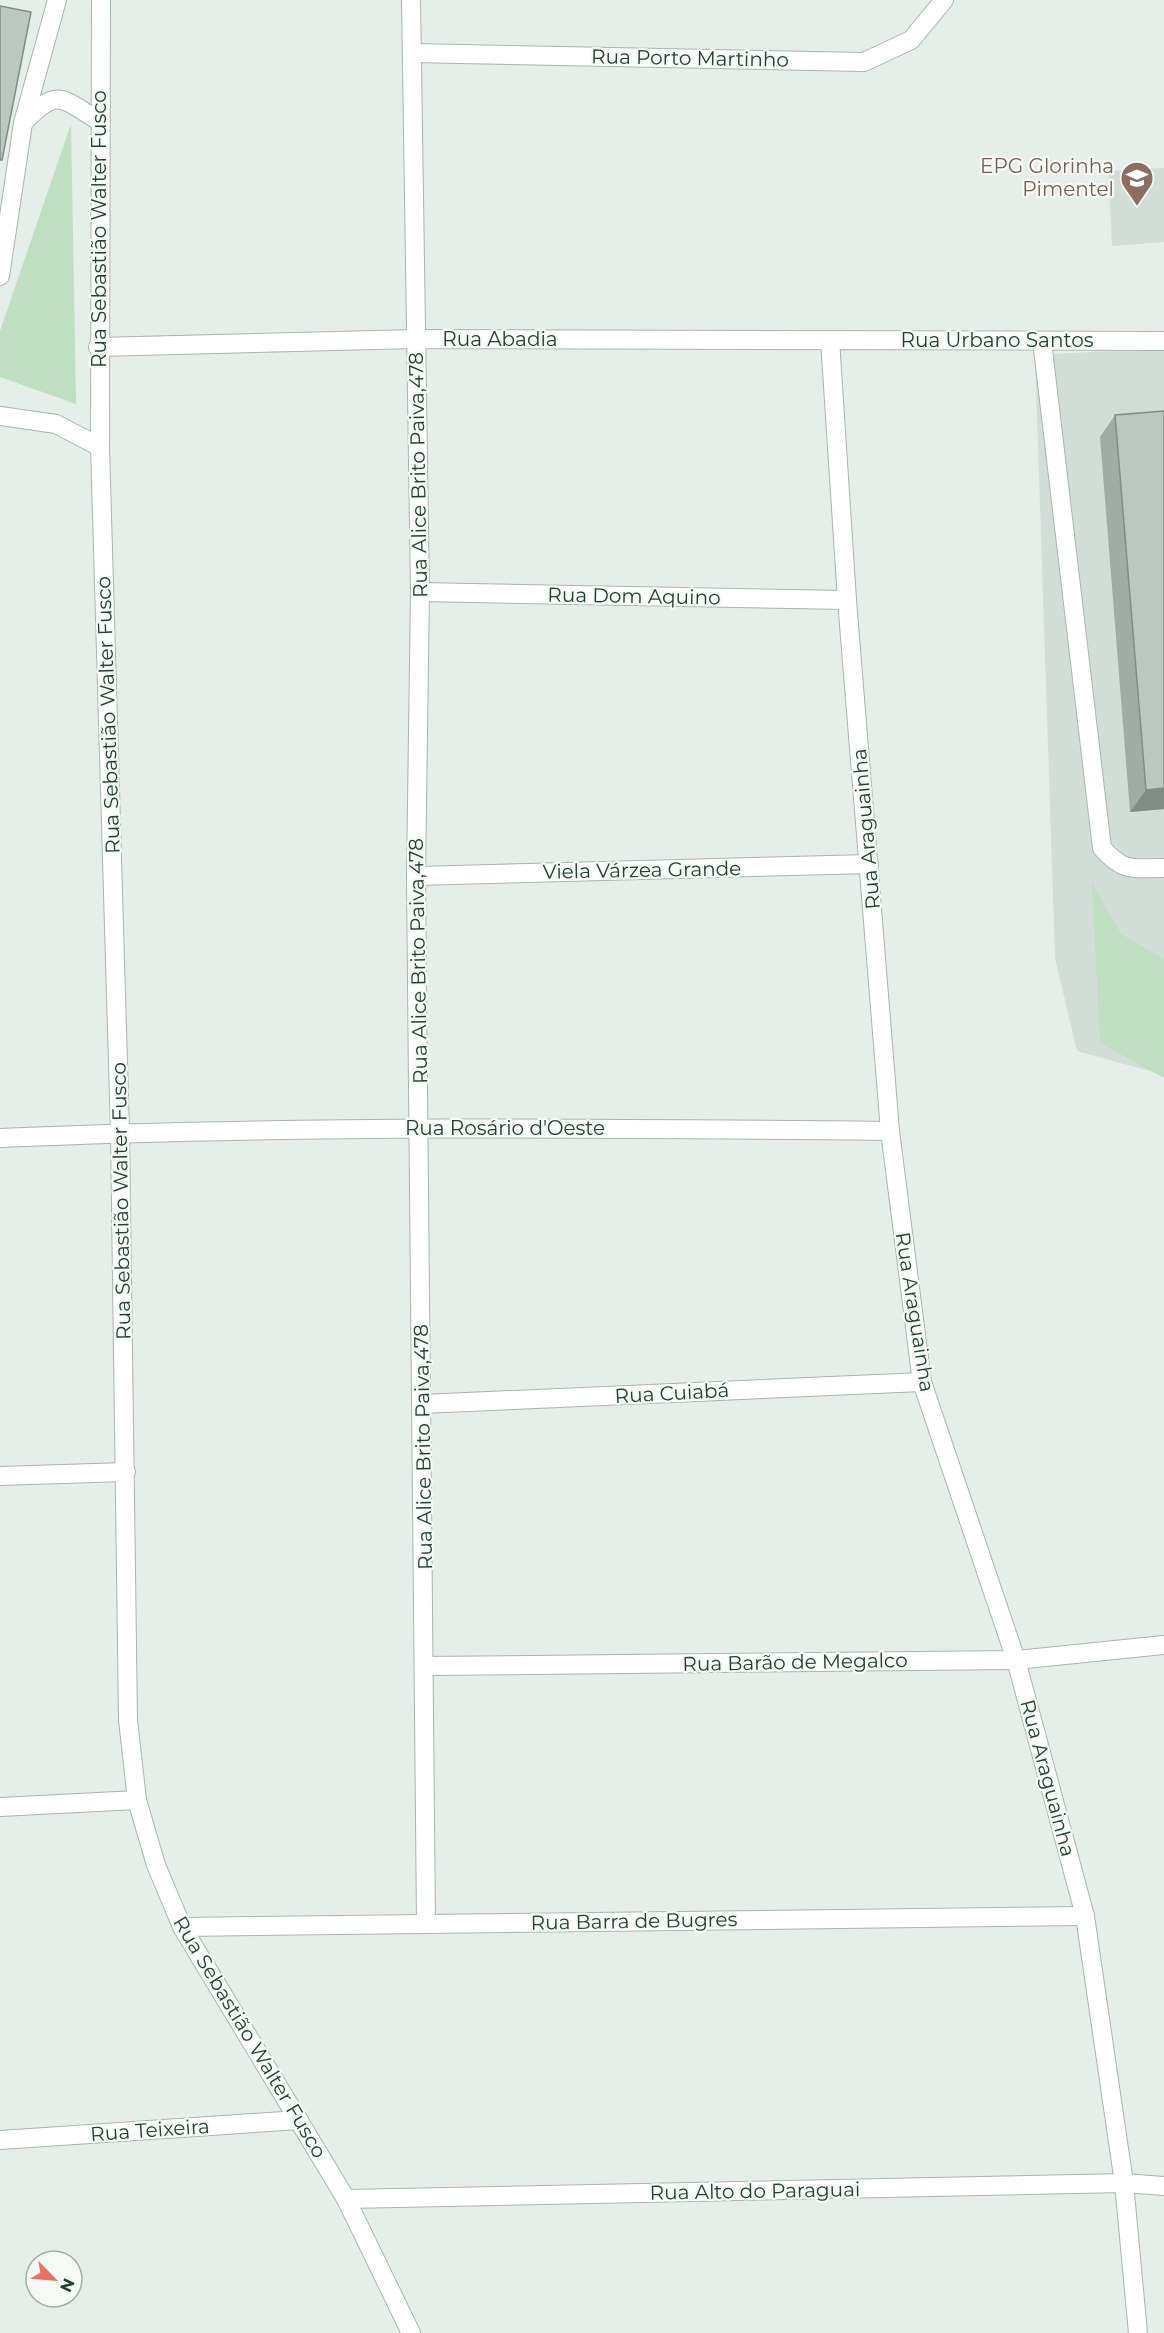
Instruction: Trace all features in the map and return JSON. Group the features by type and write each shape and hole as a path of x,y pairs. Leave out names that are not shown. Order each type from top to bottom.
{"street":[{"path":"0,276 23,123 57,0"},
{"name":"Rua Sebastião Walter Fusco","path":"100,0 98,346 100,447 120,1132 128,1720 137,1800 156,1865 182,1927 346,2199 411,2333"},
{"name":"Rua Alice Brito Paiva,478","path":"411,0 420,591 416,876 426,1923"},
{"name":"Rua Porto Martinho","path":"412,53 864,62 911,40 944,0"},
{"path":"23,123 43,102 55,98 66,101 99,121"},
{"name":"Rua Abadia","path":"98,346 416,339 830,340"},
{"name":"Rua Urbano Santos","path":"830,340 1164,341"},
{"name":"Rua Araguainha","path":"830,340 847,600 890,1131 922,1382 1017,1660 1085,1916 1124,2183 1138,2333"},
{"path":"1042,341 1102,848 1116,864 1131,868 1164,868"},
{"path":"0,416 56,424 100,447"},
{"name":"Rua Dom Aquino","path":"420,591 847,600"},
{"name":"Viela Várzea Grande","path":"416,876 868,864"},
{"name":"Rua Rosário d'Oeste","path":"0,1138 120,1132 420,1127 890,1131"},
{"name":"Rua Cuiabá","path":"422,1404 922,1382"},
{"path":"0,1476 126,1472"},
{"name":"Rua Barão de Megalco","path":"425,1666 1017,1660 1164,1645"},
{"path":"0,1807 137,1800"},
{"name":"Rua Barra de Bugres","path":"182,1927 1085,1916"},
{"name":"Rua Teixeira","path":"0,2140 299,2120"},
{"name":"Rua Alto do Paraguai","path":"346,2199 1124,2183 1164,2186"}],"shaded area":[{"name":"EPG Glorinha Pimentel","path":"1164,168 1164,242 1112,246 1108,171"},
{"path":"1164,348 1164,1075 1077,1051 1055,958 1035,355"}],"green space":[{"path":"71,124 76,404 0,377 0,331"},
{"path":"1092,883 1121,934 1164,959 1164,1078 1100,1043"}],"building":[{"path":"0,6 31,12 2,160 0,160"},
{"path":"1164,411 1164,788 1146,790 1115,415"}],"place":[{"name":"EPG Glorinha Pimentel","path":"1137,207"}]}
